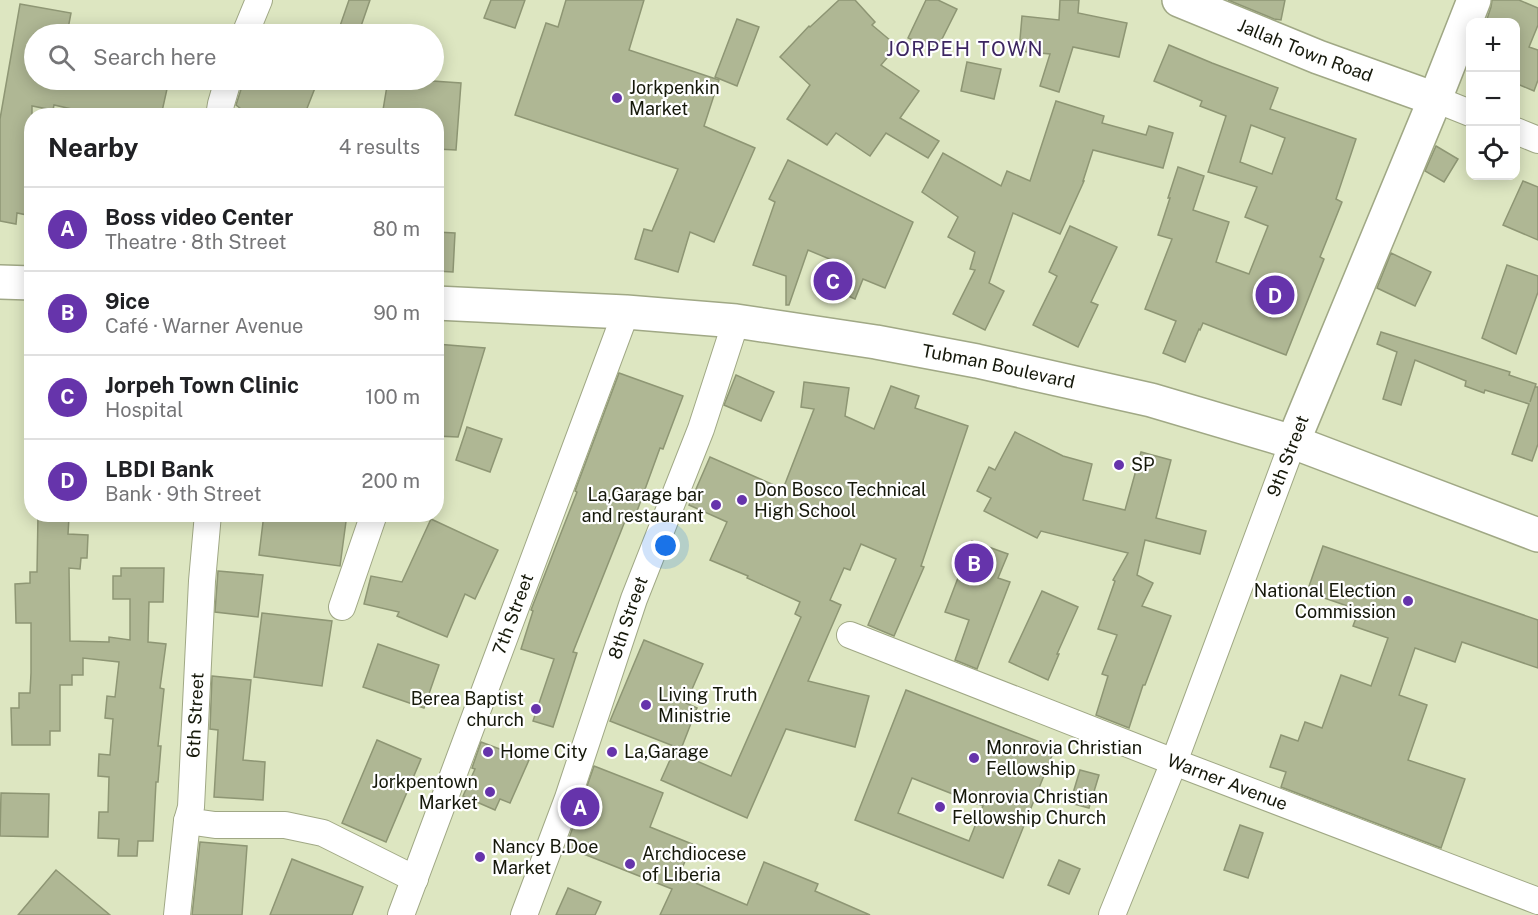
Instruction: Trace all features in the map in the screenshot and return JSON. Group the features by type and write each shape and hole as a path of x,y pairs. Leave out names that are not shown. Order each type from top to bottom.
{"main road":[{"name":"Jallah Town Road","path":"1179,0 1318,57 1435,99"},
{"name":"9th Street","path":"1293,442 1474,0"},
{"path":"0,282 24,283"},
{"name":"Tubman Boulevard","path":"444,303 626,312 736,321 876,342 977,361 1151,400 1293,442 1538,535"}],"street":[{"path":"249,24 259,0"},
{"path":"220,108 225,90"},
{"path":"1435,99 1466,111"},
{"path":"1520,133 1538,140"},
{"name":"7th Street","path":"401,915 626,312"},
{"name":"8th Street","path":"524,915 568,798 634,599 701,429 736,321"},
{"name":"9th Street","path":"1112,915 1174,762 1293,442"},
{"name":"6th Street","path":"177,915 187,821 191,807 202,581 207,522"},
{"path":"342,607 371,522"},
{"name":"Warner Avenue","path":"850,635 1174,762 1533,898"},
{"path":"187,821 215,825 285,825 323,833 415,879"}],"building":[{"path":"349,0 370,0 362,24 341,24"},
{"path":"491,0 525,0 515,28 484,18"},
{"name":"Jorkpenkin Market","path":"566,0 644,0 629,50 719,80 704,126 755,148 714,242 690,232 678,272 635,259 644,229 652,231 678,169 515,115 546,23 558,27"},
{"path":"839,0 855,0 875,22 872,25 897,46 881,65 919,91 900,118 939,141 928,158 886,133 870,156 836,133 827,145 787,119 810,85 780,57 809,26"},
{"path":"926,0 938,0 957,9 936,51 908,38"},
{"path":"1060,0 1079,0 1078,13 1127,23 1119,57 1073,47 1059,92 1040,86 1050,54 1019,51 1022,16 1059,20"},
{"path":"1228,0 1285,0 1281,20"},
{"path":"1492,0 1519,0 1538,8 1538,25 1529,47 1538,50 1538,80 1534,91 1520,85 1520,18 1487,18"},
{"path":"20,4 71,13 69,24 24,24 24,90 167,90 163,108 67,108 54,105 53,108 32,106 32,108 24,108 24,214 17,213 16,224 0,221 0,119"},
{"path":"737,19 759,27 737,86 715,77"},
{"path":"1169,45 1278,88 1270,109 1356,139 1336,199 1342,202 1320,257 1324,259 1286,355 1203,323 1185,362 1163,353 1176,321 1145,309 1172,239 1158,235 1178,167 1204,176 1193,210 1229,222 1216,262 1249,274 1268,226 1245,217 1257,187 1208,172 1226,116 1200,106 1202,101 1154,81","holes":["1251,125 1285,138 1272,174 1240,162"]},
{"path":"967,62 1001,69 994,99 961,91"},
{"path":"444,82 461,83 456,150 444,149 444,108 383,108 386,90 444,90"},
{"path":"241,90 314,90 307,108 240,108 236,105"},
{"path":"1056,101 1104,116 1102,123 1146,135 1149,126 1173,133 1163,168 1093,150 1084,181 1060,234 1013,213 989,283 1004,291 985,330 953,314 975,270 970,269 975,252 948,237 958,217 922,192 943,153 1001,186 1007,171 1030,181"},
{"path":"1436,146 1458,159 1444,182 1425,171"},
{"path":"788,160 913,222 885,288 863,279 855,299 829,288 839,263 808,250 789,305 786,305 786,276 753,265 775,202 769,199"},
{"path":"1523,181 1538,187 1538,240 1503,225"},
{"path":"1070,226 1117,247 1091,302 1098,305 1078,347 1033,325 1057,276 1049,272"},
{"path":"444,232 455,233 453,272 444,271"},
{"path":"1391,253 1431,272 1415,306 1377,288"},
{"path":"1507,265 1538,276 1538,292 1516,354 1482,338"},
{"path":"1381,332 1510,372 1509,375 1536,384 1535,387 1538,387 1538,444 1532,461 1512,454 1529,404 1465,386 1466,381 1415,360 1401,405 1383,399 1397,352 1377,344"},
{"path":"444,345 485,348 458,437 444,436"},
{"path":"619,373 683,396 663,449 660,448 636,514 629,511 573,652 577,653 553,727 533,721 554,659 521,649 533,611 531,610 577,492 575,491"},
{"path":"736,375 774,392 761,421 724,405"},
{"path":"804,382 849,388 845,416 874,429 891,386 919,396 915,408 968,426 921,566 924,567 894,636 868,625 896,559 861,544 850,570 844,568 830,600 841,605 808,681 869,696 855,747 786,729 747,818 661,780 674,751 731,776 801,617 795,614 800,602 710,560 727,522 689,505 710,457 783,489 814,409 801,407"},
{"path":"467,427 502,439 490,472 456,460"},
{"path":"1015,432 1063,456 1092,464 1083,500 1125,510 1141,452 1171,460 1156,518 1206,531 1200,554 1145,540 1137,575 1153,583 1142,606 1171,616 1145,685 1143,685 1129,728 1096,715 1108,676 1102,674 1117,635 1098,629 1115,581 1113,580 1128,553 1041,531 1037,538 984,511 991,498 977,491 989,467 995,470"},
{"path":"38,522 69,522 68,534 88,535 87,558 81,558 80,569 69,568 70,641 109,642 109,637 130,640 130,599 113,599 113,576 121,576 121,568 164,568 163,602 149,602 148,642 166,644 160,688 164,689 158,746 161,746 158,782 156,782 153,841 138,841 137,856 118,856 119,839 98,838 99,812 108,812 109,777 98,776 99,754 110,755 113,719 105,718 107,696 115,697 119,662 83,658 83,675 72,675 72,685 60,685 60,731 50,731 50,745 12,745 11,708 19,708 19,693 30,693 31,673 31,623 16,623 15,584 30,583 30,572 37,572"},
{"path":"263,522 346,522 340,566 259,555"},
{"path":"430,522 437,522 498,550 475,599 465,594 447,637 397,616 399,612 364,604 371,576 402,582"},
{"path":"972,541 1008,554 998,578 1010,582 977,669 955,660 969,620 945,612"},
{"path":"1323,546 1538,620 1538,668 1462,642 1455,662 1415,648 1399,695 1427,705 1408,760 1465,779 1441,848 1281,787 1286,772 1270,767 1281,735 1298,741 1305,722 1322,728 1341,675 1371,686 1388,638 1353,626 1359,610 1307,592"},
{"path":"218,571 263,575 258,617 215,612"},
{"path":"1042,591 1078,607 1048,680 1009,662"},
{"path":"262,613 332,621 322,686 254,677"},
{"path":"644,640 703,664 686,703 697,708 681,749 610,721"},
{"path":"378,644 439,665 424,708 363,687"},
{"path":"212,676 251,680 243,760 265,762 263,800 214,797 218,730 210,729"},
{"path":"906,690 1055,748 1003,878 855,820","holes":["912,778 983,806 969,841 898,813"]},
{"path":"377,740 421,759 386,842 342,823"},
{"path":"481,742 529,760 510,803 500,799 495,810 463,796 475,769 472,768"},
{"path":"594,766 663,793 650,827 692,844 679,876 747,905 764,862 818,884 815,891 870,915 660,915 672,889 566,847"},
{"path":"1080,770 1099,775 1089,808 1070,803"},
{"path":"1,793 49,794 48,837 0,836"},
{"path":"1240,825 1263,833 1248,878 1224,870"},
{"path":"200,842 247,846 242,915 192,915"},
{"path":"292,859 363,887 352,915 270,915"},
{"path":"1059,860 1080,869 1069,894 1048,885"},
{"path":"56,870 110,915 18,915"},
{"path":"568,888 601,902 595,915 556,915"}],"place":[{"name":"Jorkpenkin Market","path":"617,98"},
{"name":"Jorpeh Town Clinic","path":"833,281"},
{"name":"LBDI Bank","path":"1275,295"},
{"name":"SP","path":"1119,465"},
{"name":"Don Bosco Technical High School","path":"742,500"},
{"name":"La,Garage bar and restaurant","path":"716,505"},
{"name":"9ice","path":"974,563"},
{"name":"National Election Commission","path":"1408,601"},
{"name":"Living Truth Ministrie","path":"646,705"},
{"name":"Berea Baptist church","path":"536,709"},
{"name":"Home City","path":"488,752"},
{"name":"La,Garage","path":"612,752"},
{"name":"Monrovia Christian Fellowship","path":"974,758"},
{"name":"Jorkpentown Market","path":"490,792"},
{"name":"Boss video Center","path":"580,807"},
{"name":"Monrovia Christian Fellowship Church","path":"940,807"},
{"name":"Nancy B.Doe Market","path":"480,857"},
{"name":"Archdiocese of Liberia","path":"630,864"}],"district":[{"name":"JORPEH TOWN","path":"965,49"}]}
